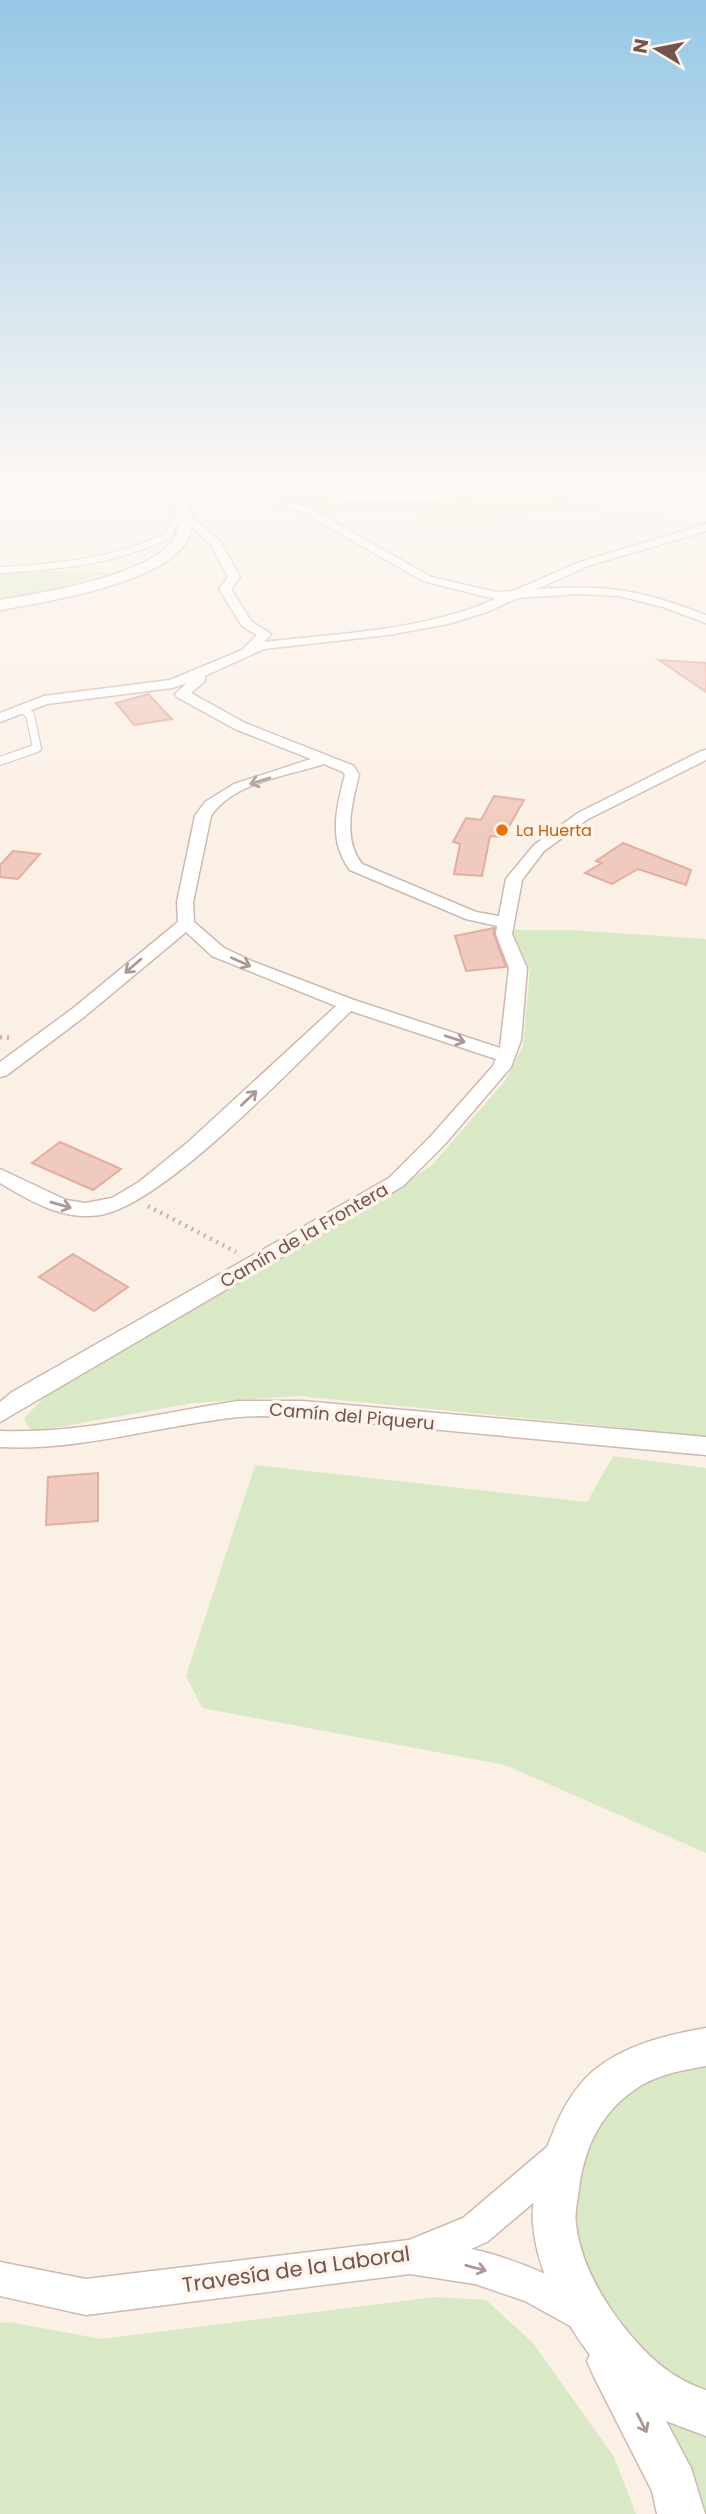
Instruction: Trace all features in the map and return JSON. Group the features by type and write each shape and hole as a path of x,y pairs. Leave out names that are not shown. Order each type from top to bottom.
{"street":[{"path":"0,605 35,597"},
{"path":"229,597 246,623 265,634 241,656"},
{"path":"0,718 44,700 161,686 206,672 271,645 388,631 448,620 483,610 509,597"},
{"path":"641,597 706,619"},
{"path":"206,672 182,694 240,726 341,764 352,775 342,816 349,860 356,867 471,916 504,922"},
{"name":"Camín de la Frontera","path":"0,1414 20,1398 396,1182 438,1140 502,1067 512,1040 518,968 504,934 504,922 514,879 539,848 583,816 706,754"},
{"path":"325,759 244,786 210,804 203,816 186,902 186,923 218,952 348,1004 506,1056"},
{"path":"0,1071 78,1013 186,923"},
{"path":"0,1175 44,1200 69,1208 97,1209 131,1197 217,1130 348,1004"},
{"name":"Camín del Piqueru","path":"0,1439 32,1442 150,1426 240,1409 289,1409 706,1446"},
{"path":"681,2514 674,2485 570,2284 554,2222 563,2155 576,2125 593,2100 611,2081 651,2058 706,2047"},
{"name":"Travesía de la Laboral","path":"0,2279 86,2297 409,2257 475,2230 563,2155"},
{"path":"409,2257 475,2267 533,2286 589,2319 633,2373 679,2406 706,2413"}],"lane":[{"path":"0,761 37,748 30,715 23,709"}],"path":[{"path":"131,1197 257,1262"}],"green space":[{"path":"511,930 571,930 706,939 706,1440 616,1427 298,1396 193,1403 31,1432 24,1418 45,1397 161,1325 358,1215 432,1165 505,1081 523,1046 530,969"},
{"path":"613,1456 706,1468 706,1853 505,1765 202,1708 186,1676 255,1465 587,1502"},
{"path":"706,2047 706,2514 681,2514 570,2284 563,2155 593,2100"},
{"path":"434,2297 486,2300 532,2342 614,2457 636,2514 0,2514 0,2323 10,2322 101,2339"}],"building":[{"path":"659,660 706,663 706,692"},
{"path":"148,694 172,719 134,725 116,703"},
{"path":"494,796 524,800 503,837 490,836 482,876 454,874 460,844 453,842 466,818 481,820"},
{"path":"623,843 691,870 686,885 638,869 612,884 585,873 602,863 596,861"},
{"path":"13,851 40,854 18,879 0,877 0,865"},
{"path":"494,928 506,967 466,971 455,936"},
{"path":"60,1142 121,1169 93,1190 32,1163"},
{"path":"73,1254 128,1287 94,1311 39,1277"},
{"path":"98,1473 98,1521 46,1525 48,1477"}],"place":[{"name":"La Huerta","path":"502,830"}]}
